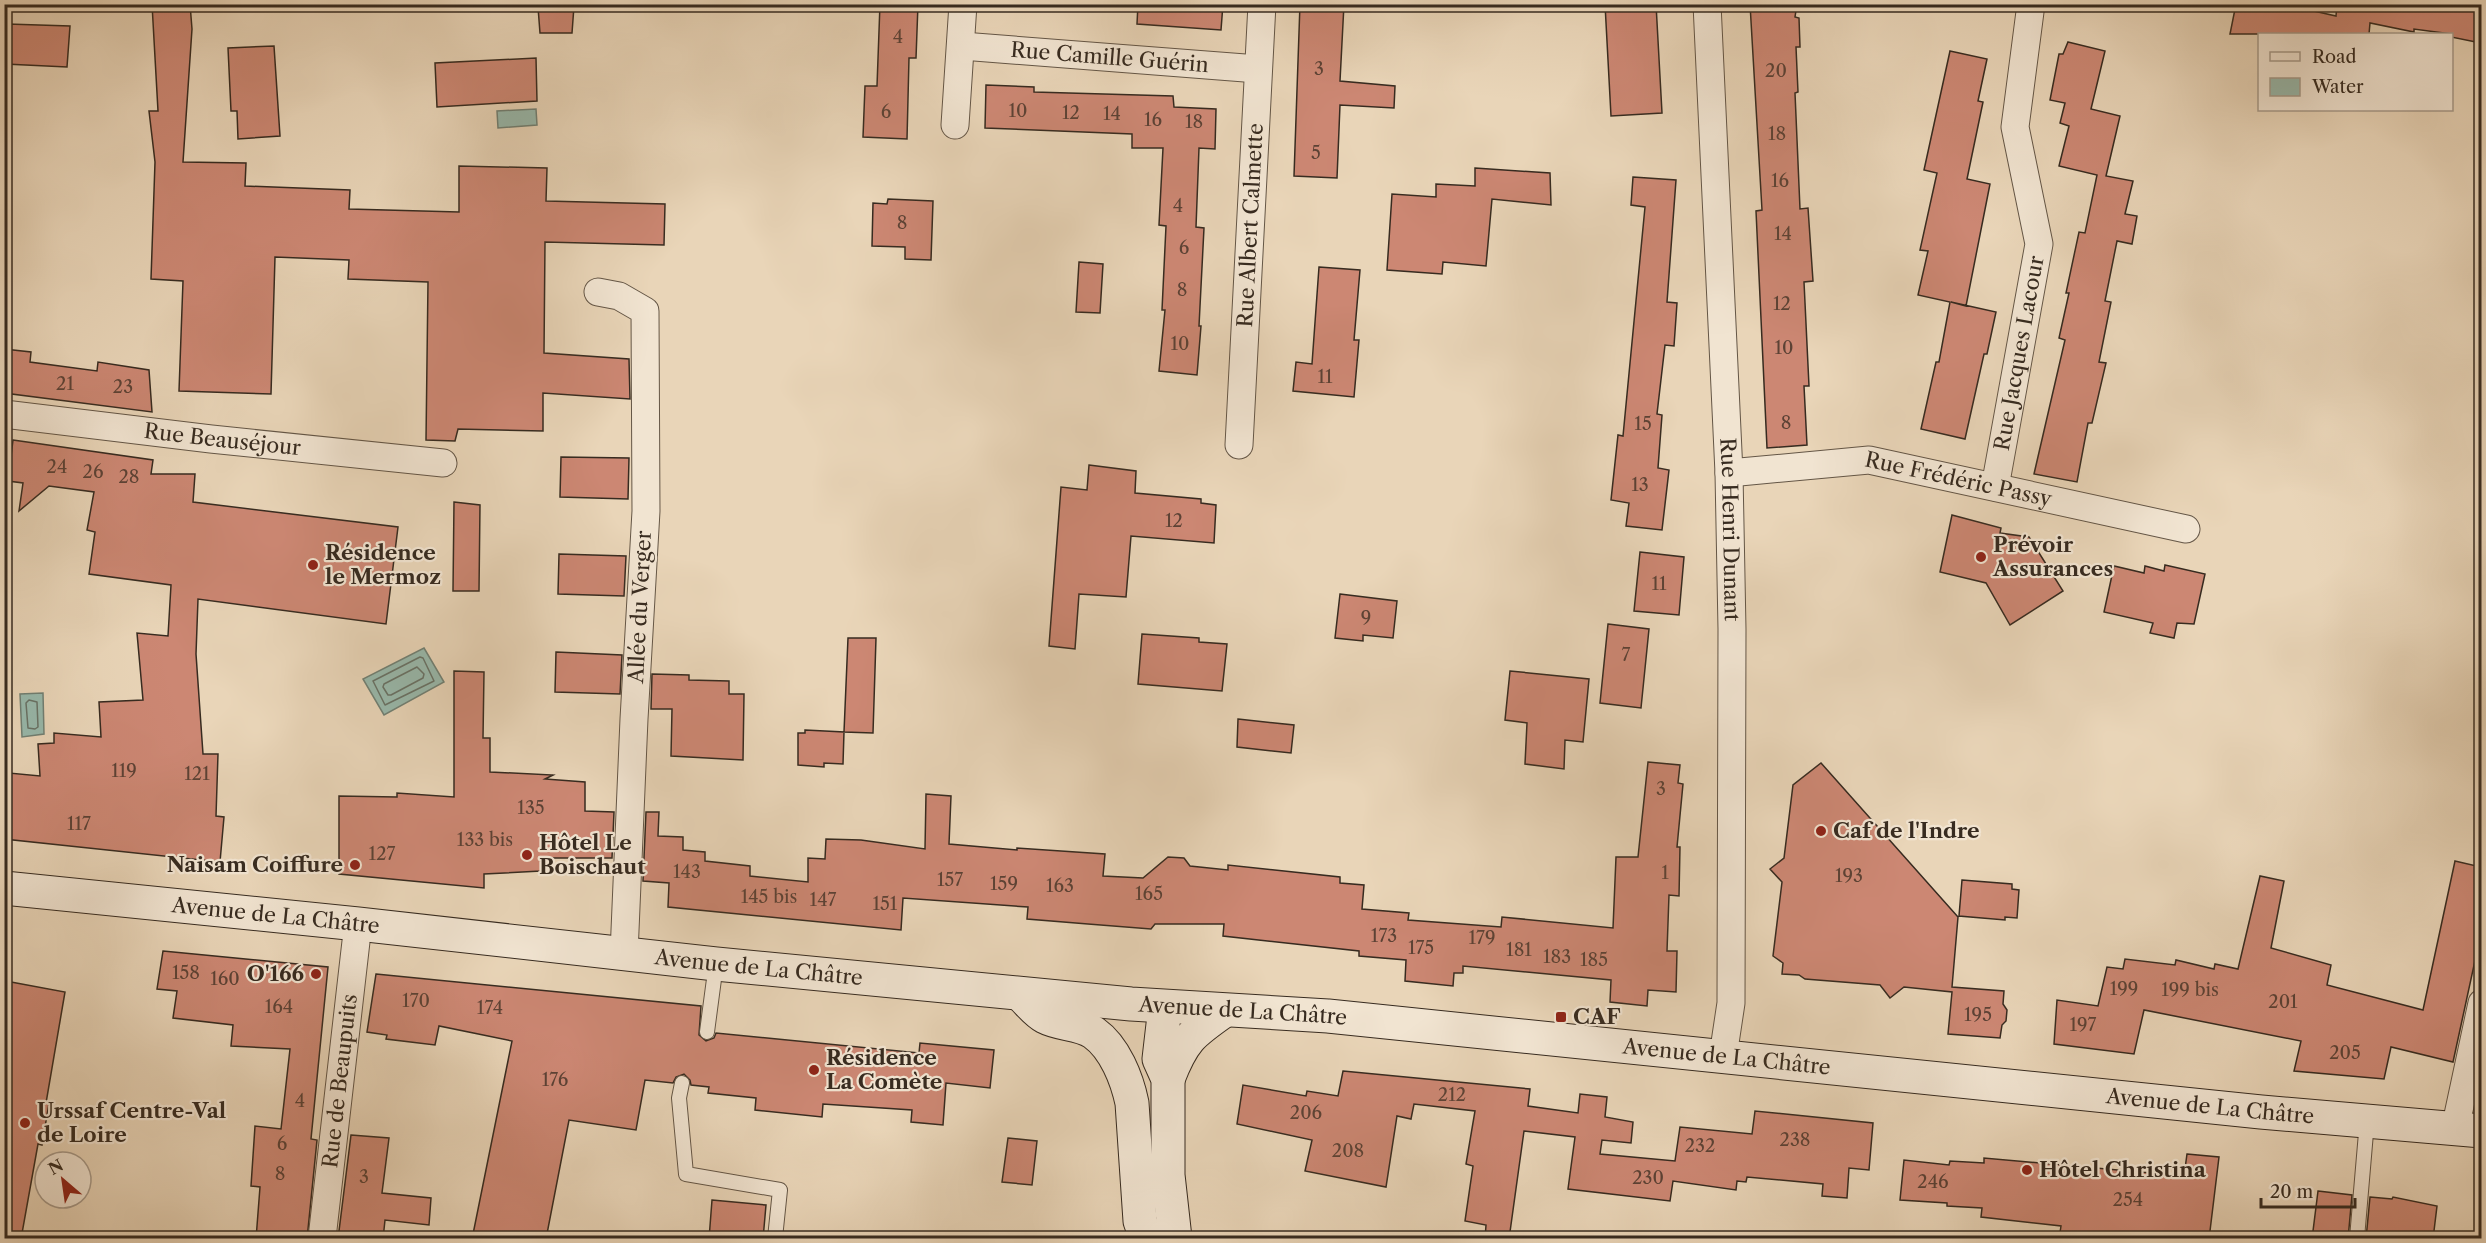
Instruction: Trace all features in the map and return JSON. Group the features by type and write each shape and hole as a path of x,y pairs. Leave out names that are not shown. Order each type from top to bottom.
{"main road":[{"name":"Avenue de La Châtre","path":"4,888 1019,994 1166,1007 1328,1016 2468,1130"},
{"path":"1019,994 1045,1017 1071,1023 1094,1033 1116,1060 1129,1088 1132,1103 1140,1221 1146,1239"},
{"path":"1166,1007 1163,1069 1168,1175 1174,1239"},
{"path":"1132,1103 1145,1068 1163,1069 1176,1058 1191,1035 1224,1011"}],"street":[{"path":"955,125 963,4"},
{"name":"Rue Albert Calmette","path":"1239,445 1262,4"},
{"name":"Rue Henri Dunant","path":"1707,4 1729,472 1732,629 1731,1003 1723,1056"},
{"name":"Rue Jacques Lacour","path":"1995,487 2039,244 2015,127 2031,4"},
{"name":"Rue Camille Guérin","path":"962,46 1258,69"},
{"name":"Allée du Verger","path":"598,292 619,296 645,311 646,511 624,954"},
{"name":"Rue Beauséjour","path":"4,414 211,439 443,463"},
{"name":"Rue Frédéric Passy","path":"1729,472 1869,460 2186,529"},
{"name":"Rue de Beaupuits","path":"322,1239 358,924"},
{"path":"2468,1130 2481,1003"}],"lane":[{"path":"707,1032 716,964"},
{"path":"682,1083 680,1098 686,1174 780,1190 775,1239"},
{"path":"2357,1239 2367,1121"}],"water":[{"path":"536,109 537,125 498,128 497,111"},
{"path":"424,648 444,682 384,715 363,679"},
{"path":"43,693 44,734 22,737 20,694"},
{"path":"421,1232 455,1235 455,1238 420,1238"}],"building":[{"path":"152,4 190,4 192,29 183,162 246,163 245,186 350,190 349,209 459,212 459,166 547,168 546,201 665,204 664,245 545,242 544,353 629,359 630,399 543,393 543,431 458,429 455,441 426,440 428,282 348,279 349,260 275,257 271,394 179,391 183,281 151,279 155,162 149,111 158,111"},
{"path":"880,4 918,4 916,58 909,58 907,139 863,137 865,86 877,86"},
{"path":"1138,4 1223,4 1221,30 1137,24"},
{"path":"1300,4 1344,4 1340,81 1395,86 1394,108 1340,105 1337,178 1294,176"},
{"path":"1605,4 1656,4 1662,113 1611,116"},
{"path":"1750,4 1797,4 1795,17 1799,18 1800,47 1796,47 1798,92 1795,93 1800,209 1808,208 1813,281 1804,282 1809,386 1804,386 1807,445 1767,448 1756,211 1762,210"},
{"path":"2236,4 2283,4 2336,16 2337,4 2481,4 2481,43 2453,37 2453,33 2414,29 2414,32 2370,23 2369,33 2230,34"},
{"path":"574,6 572,33 540,33 538,7"},
{"path":"7,24 70,26 67,67 5,64"},
{"path":"2068,42 2105,51 2091,109 2120,116 2106,176 2133,181 2125,214 2137,216 2132,244 2117,241 2105,301 2111,302 2099,362 2106,363 2092,423 2088,423 2077,482 2034,474 2065,340 2059,338 2069,293 2066,293 2079,232 2085,233 2097,175 2059,166 2069,126 2060,123 2065,103 2050,100 2059,54 2063,54"},
{"path":"274,46 280,136 238,139 237,111 231,111 228,48"},
{"path":"1950,51 1987,59 1978,101 1983,102 1967,179 1990,184 1966,305 1996,312 1965,439 1921,429 1936,362 1939,362 1950,302 1918,295 1928,251 1920,250 1937,173 1924,170"},
{"path":"536,58 537,101 437,107 435,63"},
{"path":"986,85 1034,87 1034,92 1173,96 1174,107 1216,109 1215,149 1199,148 1196,227 1204,228 1197,375 1159,371 1165,310 1162,310 1166,226 1159,225 1163,148 1132,148 1132,134 985,128"},
{"path":"1475,168 1550,173 1551,205 1492,199 1486,266 1443,262 1442,274 1387,270 1392,194 1436,197 1436,184 1475,186"},
{"path":"1633,177 1676,180 1667,302 1677,303 1674,346 1665,345 1657,414 1662,415 1658,468 1669,470 1662,530 1626,526 1629,503 1611,500 1618,435 1623,436 1645,207 1631,205"},
{"path":"888,199 933,201 931,260 905,259 905,247 872,246 873,203 887,204"},
{"path":"1079,262 1103,264 1100,313 1076,312"},
{"path":"1319,267 1360,270 1354,340 1359,340 1354,397 1293,391 1296,362 1312,364"},
{"path":"4,349 31,352 30,362 97,371 98,362 149,370 152,412 4,393"},
{"path":"13,440 153,460 151,474 195,474 193,502 398,527 386,624 198,599 196,654 203,754 218,754 216,816 224,817 220,862 4,839 4,795 10,796 9,773 40,776 38,744 54,743 54,733 101,737 99,702 143,700 137,633 168,636 171,585 89,574 95,532 87,530 94,492 49,486 19,511 23,483 8,481"},
{"path":"561,457 629,458 628,499 560,497"},
{"path":"1089,465 1136,471 1135,493 1201,499 1201,503 1216,505 1214,543 1131,536 1126,597 1079,594 1075,649 1049,646 1061,487 1087,490"},
{"path":"454,502 480,505 479,591 453,591"},
{"path":"1952,515 2001,528 2000,533 2029,537 2063,591 2010,625 1986,583 1940,572"},
{"path":"1640,552 1684,557 1679,615 1634,611"},
{"path":"559,554 626,556 624,596 558,594"},
{"path":"2165,565 2205,574 2194,624 2177,623 2174,638 2150,633 2153,623 2104,612 2114,566 2144,573 2145,566 2164,571"},
{"path":"1340,594 1397,601 1393,638 1363,635 1363,641 1335,638"},
{"path":"1608,624 1649,629 1641,708 1600,703"},
{"path":"1142,634 1199,638 1199,642 1227,644 1222,691 1138,684"},
{"path":"848,638 876,638 873,733 844,732"},
{"path":"556,652 622,655 620,694 555,692"},
{"path":"454,671 484,672 483,738 490,738 490,772 553,775 545,779 585,782 585,811 614,812 612,858 552,858 552,861 541,871 484,874 484,888 339,874 339,796 397,797 397,793 454,797"},
{"path":"1510,671 1589,679 1583,742 1565,740 1564,769 1525,764 1527,723 1505,720"},
{"path":"652,674 689,675 689,680 729,681 729,694 744,694 743,760 671,756 672,709 651,709"},
{"path":"1238,719 1294,725 1291,753 1237,747"},
{"path":"805,730 844,732 843,764 824,763 824,767 798,765 798,733 805,733"},
{"path":"1648,762 1680,765 1678,783 1683,784 1677,847 1680,847 1679,896 1669,895 1667,951 1677,951 1676,992 1648,990 1647,1006 1610,1002 1611,980 1463,966 1463,973 1454,973 1453,986 1405,981 1406,960 1359,956 1359,951 1223,936 1224,924 1155,924 1151,929 1088,924 1027,919 1028,907 903,898 901,930 668,907 669,883 643,881 646,812 659,812 658,836 683,837 683,850 705,852 705,861 750,866 750,876 808,882 808,858 825,859 826,839 861,840 925,849 926,794 951,796 949,844 1105,854 1103,876 1143,878 1168,857 1184,858 1190,866 1228,870 1228,865 1340,877 1340,883 1364,885 1362,909 1409,913 1408,920 1501,927 1502,917 1613,928 1616,857 1638,857"},
{"path":"1821,763 1958,917 1952,987 2004,991 2003,1004 2007,1010 2000,1038 1948,1034 1952,992 1904,987 1890,998 1880,985 1805,979 1799,975 1782,974 1783,963 1773,956 1782,882 1770,869 1784,858 1793,785"},
{"path":"2455,861 2481,867 2481,933 2453,1062 2391,1047 2384,1079 2294,1071 2301,1041 2144,1010 2134,1054 2054,1044 2057,1000 2098,1006 2107,967 2123,969 2125,959 2175,965 2176,960 2214,969 2215,964 2238,969 2260,876 2284,881 2271,948 2331,965 2327,985 2423,1010"},
{"path":"1962,880 2012,884 2012,889 2019,890 2017,918 2005,917 2005,920 1959,916"},
{"path":"163,951 328,967 311,1139 317,1140 307,1239 256,1239 260,1187 251,1186 255,1126 281,1129 290,1049 231,1046 233,1025 173,1018 177,991 157,989"},
{"path":"376,974 701,1006 699,1035 706,1041 714,1038 716,1033 919,1053 920,1043 994,1050 990,1088 946,1083 943,1125 911,1122 912,1110 823,1104 822,1117 755,1110 756,1098 708,1093 709,1087 691,1085 690,1080 684,1074 676,1077 673,1083 645,1080 636,1130 569,1120 546,1239 472,1239 512,1041 439,1026 435,1045 386,1039 387,1035 367,1032"},
{"name":"Urssaf Centre-Val de Loire","path":"11,982 65,992 46,1103 49,1103 42,1145 38,1144 37,1150 33,1150 33,1172 21,1239 4,1239 4,1010 7,1010"},
{"path":"1343,1071 1530,1089 1528,1106 1578,1113 1580,1094 1607,1097 1605,1117 1633,1122 1631,1143 1602,1140 1600,1154 1675,1161 1680,1127 1752,1134 1755,1111 1873,1123 1869,1170 1849,1168 1847,1198 1822,1196 1823,1184 1747,1177 1746,1182 1737,1181 1736,1190 1673,1181 1670,1201 1568,1189 1575,1137 1524,1131 1509,1239 1485,1239 1486,1225 1465,1221 1473,1166 1466,1164 1475,1111 1414,1104 1411,1119 1397,1116 1386,1187 1305,1171 1312,1140 1237,1124 1243,1085 1306,1096 1307,1091 1338,1096"},
{"path":"351,1135 389,1138 382,1193 431,1198 429,1225 385,1220 383,1239 338,1239"},
{"path":"1008,1138 1037,1141 1032,1185 1002,1182"},
{"path":"2187,1154 2219,1157 2209,1239 2059,1239 2061,1226 1981,1217 1982,1208 1900,1200 1904,1160 1949,1165 1950,1161 1984,1163 1984,1158 2184,1176"},
{"path":"2318,1191 2352,1195 2348,1239 2312,1239"},
{"path":"2370,1197 2392,1199 2393,1197 2437,1206 2433,1239 2366,1239"},
{"path":"712,1200 766,1205 763,1239 709,1239"}],"place":[{"name":"Prévoir Assurances","path":"1981,557"},
{"name":"Résidence le Mermoz","path":"313,565"},
{"name":"Caf de l'Indre","path":"1821,831"},
{"name":"Hôtel Le Boischaut","path":"527,855"},
{"name":"Naisam Coiffure","path":"355,865"},
{"name":"O'166","path":"316,974"},
{"name":"CAF","path":"1561,1017"},
{"name":"Résidence La Comète","path":"814,1070"},
{"name":"Urssaf Centre-Val de Loire","path":"25,1123"},
{"name":"Hôtel Christina","path":"2027,1170"}]}
